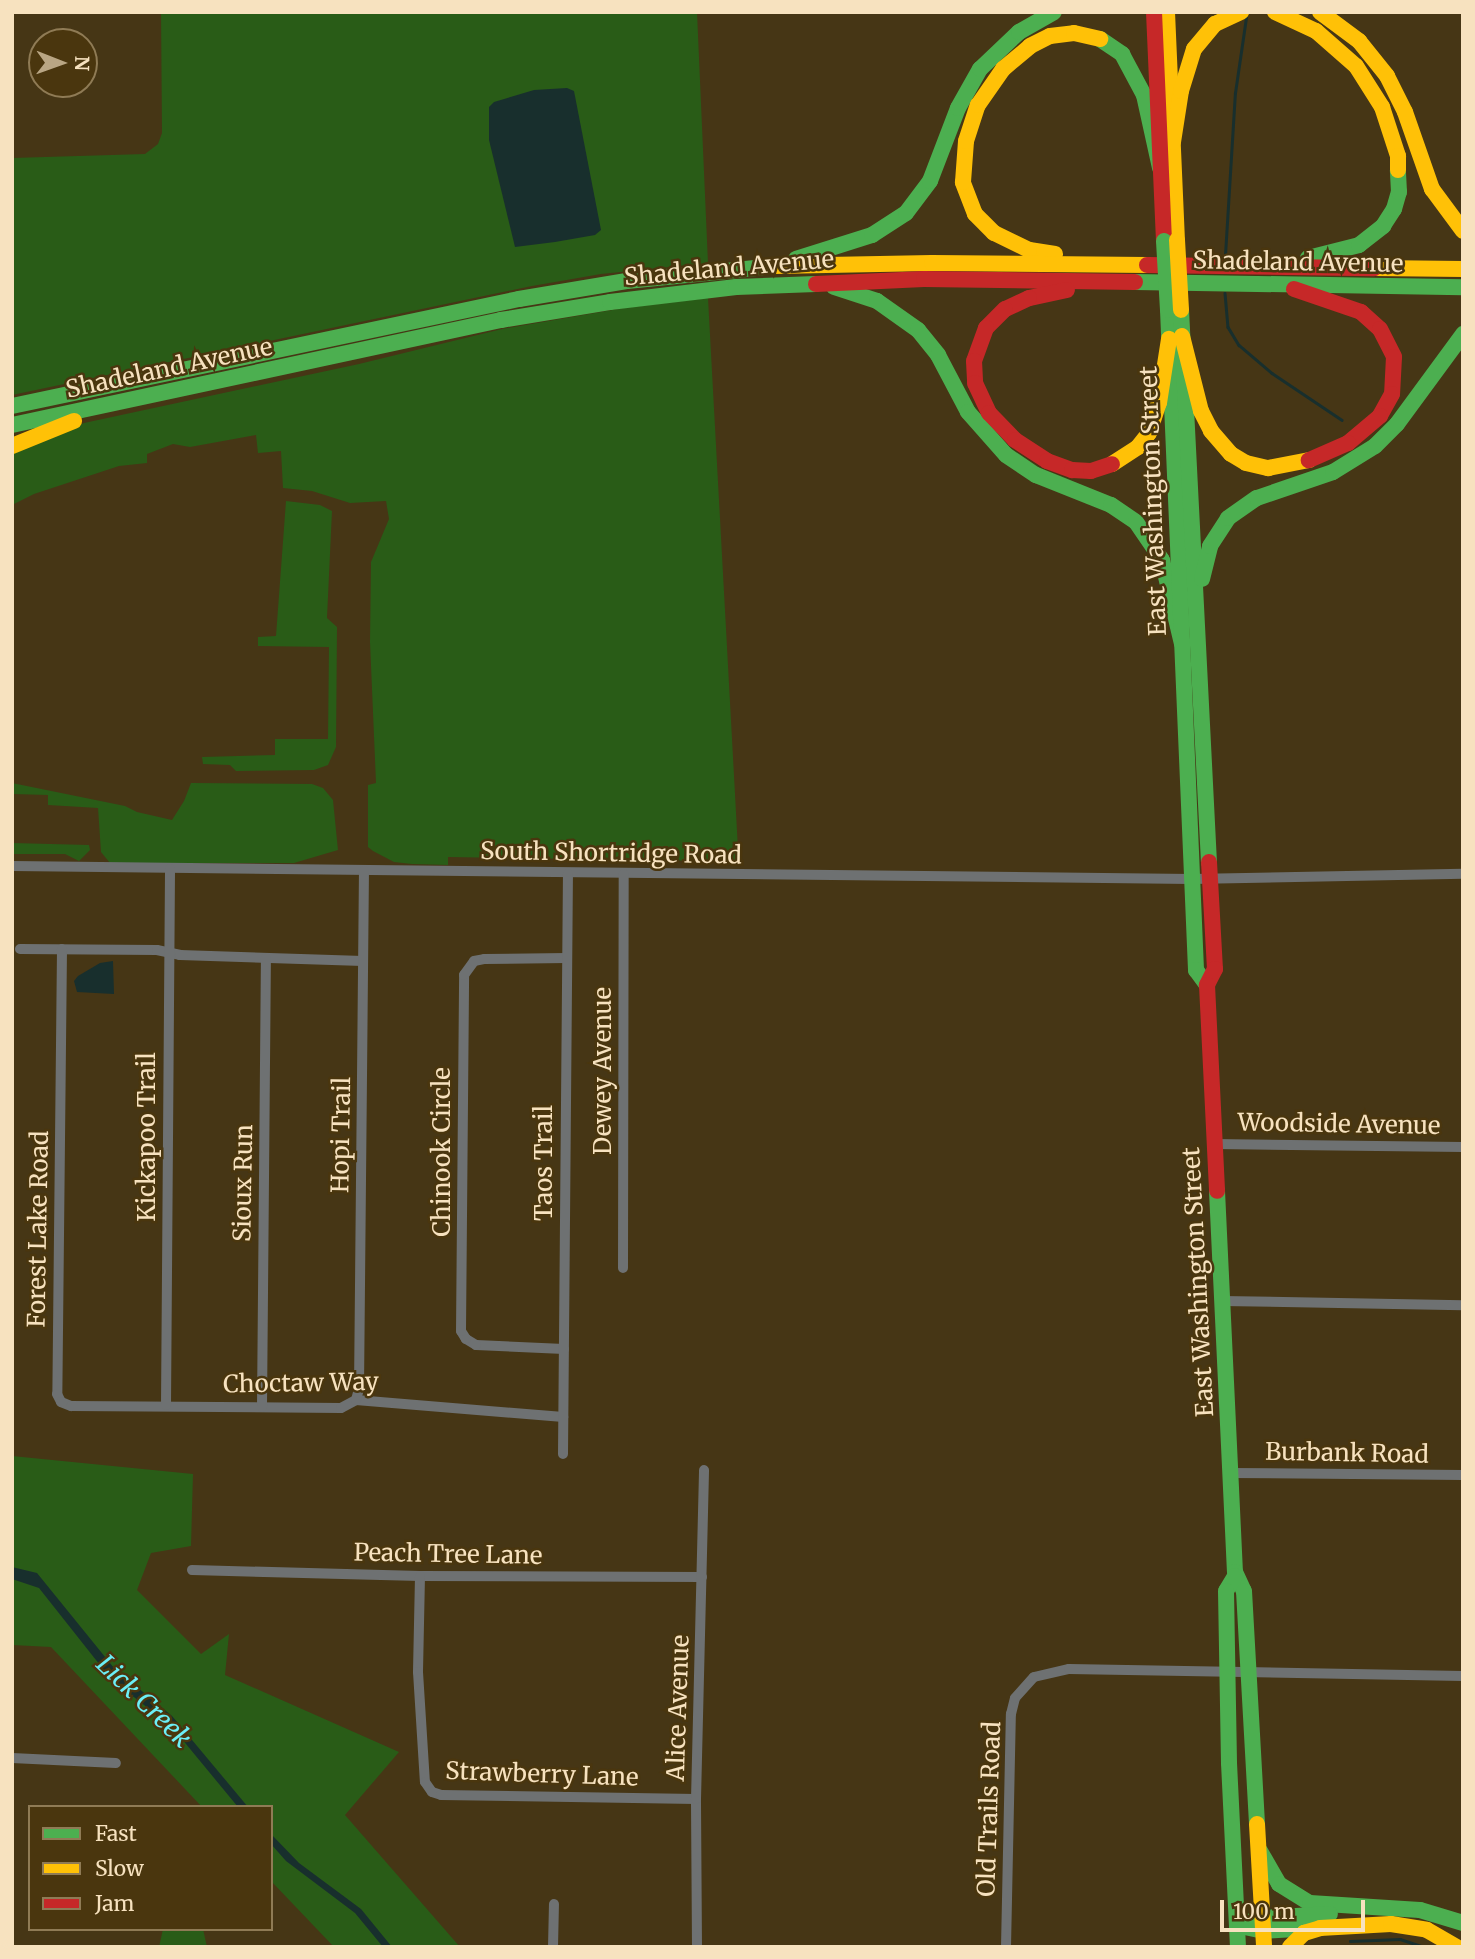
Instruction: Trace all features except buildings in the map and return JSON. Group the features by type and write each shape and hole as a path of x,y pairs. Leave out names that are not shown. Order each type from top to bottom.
{"main road":[{"path":"774,266 872,235 905,213 930,181 958,108 980,69 1019,32 1054,12"},
{"name":"East Washington Street","path":"1154,12 1160,168 1171,241"},
{"name":"East Washington Street","path":"1167,12 1173,142 1171,241 1174,310 1198,605 1215,968 1207,985 1235,1576 1244,1591 1239,1672 1228,1737 1238,1947"},
{"path":"1173,142 1181,91 1194,49 1215,24 1241,12"},
{"path":"1262,266 1331,254 1365,242 1391,215 1400,183 1398,156 1388,119 1364,77 1324,38 1304,25 1275,12"},
{"path":"1320,12 1349,32 1382,68 1405,112 1432,189 1446,212 1463,231"},
{"path":"1114,264 1029,250 997,236 984,224 968,201 962,167 967,136 978,105 1003,69 1033,43 1061,34 1093,37 1122,54 1135,74 1147,107 1160,168"},
{"name":"Shadeland Avenue","path":"12,406 480,306 621,282 774,266 889,262 1463,269"},
{"name":"Shadeland Avenue","path":"12,425 522,316 736,287 924,279 1125,284 1267,282 1463,286"},
{"path":"1176,338 1207,424 1218,441 1238,459 1259,467 1288,466 1321,457 1348,443 1380,416 1392,394 1394,361 1385,336 1373,321 1353,308 1267,282"},
{"path":"806,283 856,292 897,312 918,330 935,351 968,412 1003,452 1036,475 1111,505 1136,522 1162,561 1182,644"},
{"path":"1125,284 1046,294 1015,303 1000,313 982,335 974,360 975,383 989,413 1018,443 1053,463 1083,471 1111,466 1128,456 1149,433 1176,338"},
{"path":"1198,605 1206,556 1228,518 1257,498 1333,472 1375,446 1397,424 1463,334"},
{"name":"East Washington Street","path":"1176,338 1182,644 1196,970 1207,985"},
{"path":"12,446 134,399"},
{"name":"East Washington Street","path":"1239,1672 1260,1852 1264,1932"},
{"path":"1260,1852 1279,1884 1300,1899 1316,1905 1420,1910 1463,1923"},
{"path":"1264,1932 1385,1909"},
{"path":"1237,1925 1264,1932 1412,1926 1435,1933 1456,1947"},
{"path":"1290,1947 1304,1933 1320,1928"}],"street":[{"name":"South Shortridge Road","path":"12,866 1192,879 1463,874"},
{"name":"Kickapoo Trail","path":"166,1405 170,869"},
{"name":"Hopi Trail","path":"356,1400 359,1389 364,871"},
{"name":"Taos Trail","path":"563,1454 568,874"},
{"name":"Dewey Avenue","path":"623,1268 624,874"},
{"path":"20,949 363,961"},
{"name":"Forest Lake Road","path":"62,949 57,1394 61,1402 71,1406 166,1405"},
{"name":"Sioux Run","path":"262,1407 266,958"},
{"name":"Chinook Circle","path":"564,1349 470,1343 461,1331 461,1304 464,975 474,961 484,959 567,958"},
{"name":"Woodside Avenue","path":"1214,1144 1463,1147"},
{"path":"1222,1301 1463,1305"},
{"name":"Choctaw Way","path":"166,1405 341,1408 356,1400 563,1417"},
{"name":"Alice Avenue","path":"697,1947 696,1799 704,1470"},
{"name":"Burbank Road","path":"1230,1472 1463,1475"},
{"name":"Peach Tree Lane","path":"192,1570 419,1576 702,1577"},
{"name":"Strawberry Lane","path":"419,1576 418,1672 425,1782 430,1789 441,1795 696,1799"},
{"name":"Old Trails Road","path":"1006,1947 1011,1714 1022,1687 1044,1672 1069,1669 1463,1676"},
{"path":"12,1758 116,1763"},
{"path":"553,1947 554,1904"}],"green space":[{"path":"161,12 697,12 708,263 601,274 532,286 12,395 12,158 145,154 158,144 162,133"},
{"path":"708,298 738,849 742,849 740,861 735,865 721,865 716,861 448,857 448,865 412,864 394,862 368,847 368,785 376,783 370,642 371,562 389,519 386,501 350,503 312,491 283,488 281,451 258,453 256,435 190,447 173,444 147,454 147,463 119,466 34,494 12,505 12,452 84,423 359,364 502,329 624,308"},
{"path":"286,501 320,505 332,511 327,618 337,627 336,747 328,765 314,770 236,771 230,765 203,764 202,757 275,755 275,739 328,739 329,647 258,646 258,637 276,636"},
{"path":"12,783 125,806 137,812 172,820 191,783 312,784 323,788 333,800 338,850 294,863 110,863 101,852 98,808 48,805 48,795 12,794"},
{"path":"12,843 89,845 90,850 79,861 65,854 12,854"},
{"path":"12,1456 193,1474 191,1546 151,1553 137,1590 201,1654 229,1634 225,1675 399,1752 345,1815 460,1947 334,1947 273,1883 273,1805 200,1805 51,1647 12,1645"},
{"path":"163,1931 203,1931 207,1947 159,1947"}],"water":[{"path":"567,88 574,91 601,230 595,235 515,247 489,140 489,107 494,102 534,90"},
{"path":"113,961 114,994 77,992 74,981 78,976 100,963"},
{"name":"Lick Creek","path":"12,1567 37,1573 114,1668 172,1716 246,1805 236,1805 172,1727 111,1679 39,1588 12,1579"},
{"path":"273,1836 299,1863 361,1909 392,1947 383,1947 355,1913 286,1861 273,1846"}],"waterway":[{"path":"1225,255 1235,93 1246,18"},
{"path":"1225,293 1228,327 1239,345 1272,373 1342,420"},
{"path":"1350,1941 1400,1939 1424,1947"}],"traffic: fast":[{"path":"796,259 872,235 906,213 930,181 958,108 980,69 1019,32 1054,12"},
{"path":"1100,39 1122,54 1144,95 1160,168"},
{"path":"1308,258 1359,245 1383,226 1394,209 1399,192 1398,170"},
{"path":"1164,241 1168,310"},
{"path":"12,406 519,299 627,281 774,266"},
{"path":"1135,282 1463,287"},
{"path":"12,425 501,320 610,302 736,287 816,284"},
{"path":"834,287 877,301 918,330 938,355 968,412 1006,455 1036,475 1111,505 1136,522 1162,560 1182,644"},
{"path":"1168,310 1196,970 1207,985"},
{"path":"1181,310 1209,862"},
{"path":"1202,579 1210,546 1228,518 1257,498 1333,472 1375,446 1397,424 1463,334"},
{"path":"1217,1191 1235,1572 1244,1591 1257,1824"},
{"path":"1235,1576 1226,1591 1229,1763 1238,1947"},
{"path":"1260,1851 1279,1884 1310,1903 1420,1910 1463,1923"},
{"path":"1237,1925 1263,1918 1330,1914"},
{"path":"1240,1926 1263,1931 1313,1928"}],"traffic: slow":[{"path":"1167,12 1177,240"},
{"path":"1173,142 1181,91 1194,49 1215,24 1241,12"},
{"path":"1275,12 1316,31 1356,66 1382,107 1398,156 1398,170"},
{"path":"1320,12 1359,41 1387,76 1405,112 1432,189 1463,231"},
{"path":"1055,254 1029,250 994,233 975,214 963,182 966,141 978,105 1003,69 1030,46 1050,36 1074,33 1100,39"},
{"path":"1177,240 1181,310"},
{"path":"774,266 932,263 1147,265"},
{"path":"1374,268 1463,269"},
{"path":"1182,336 1201,411 1211,431 1231,454 1246,463 1268,468 1309,460"},
{"path":"1112,464 1138,447 1149,433 1159,403 1169,339"},
{"path":"12,446 74,421"},
{"path":"1257,1824 1264,1947"},
{"path":"1290,1947 1304,1933 1320,1928 1391,1924 1427,1930 1456,1947"}],"traffic: jam":[{"path":"1154,12 1164,241"},
{"path":"1147,265 1374,268"},
{"path":"816,284 924,279 1135,282"},
{"path":"1294,289 1361,312 1380,329 1394,357 1392,394 1380,416 1348,443 1309,460"},
{"path":"1067,290 1029,298 1005,309 986,328 974,361 975,383 989,413 1015,440 1047,461 1072,470 1091,471 1112,464"},
{"path":"1209,862 1215,969 1207,985 1217,1191"}]}
